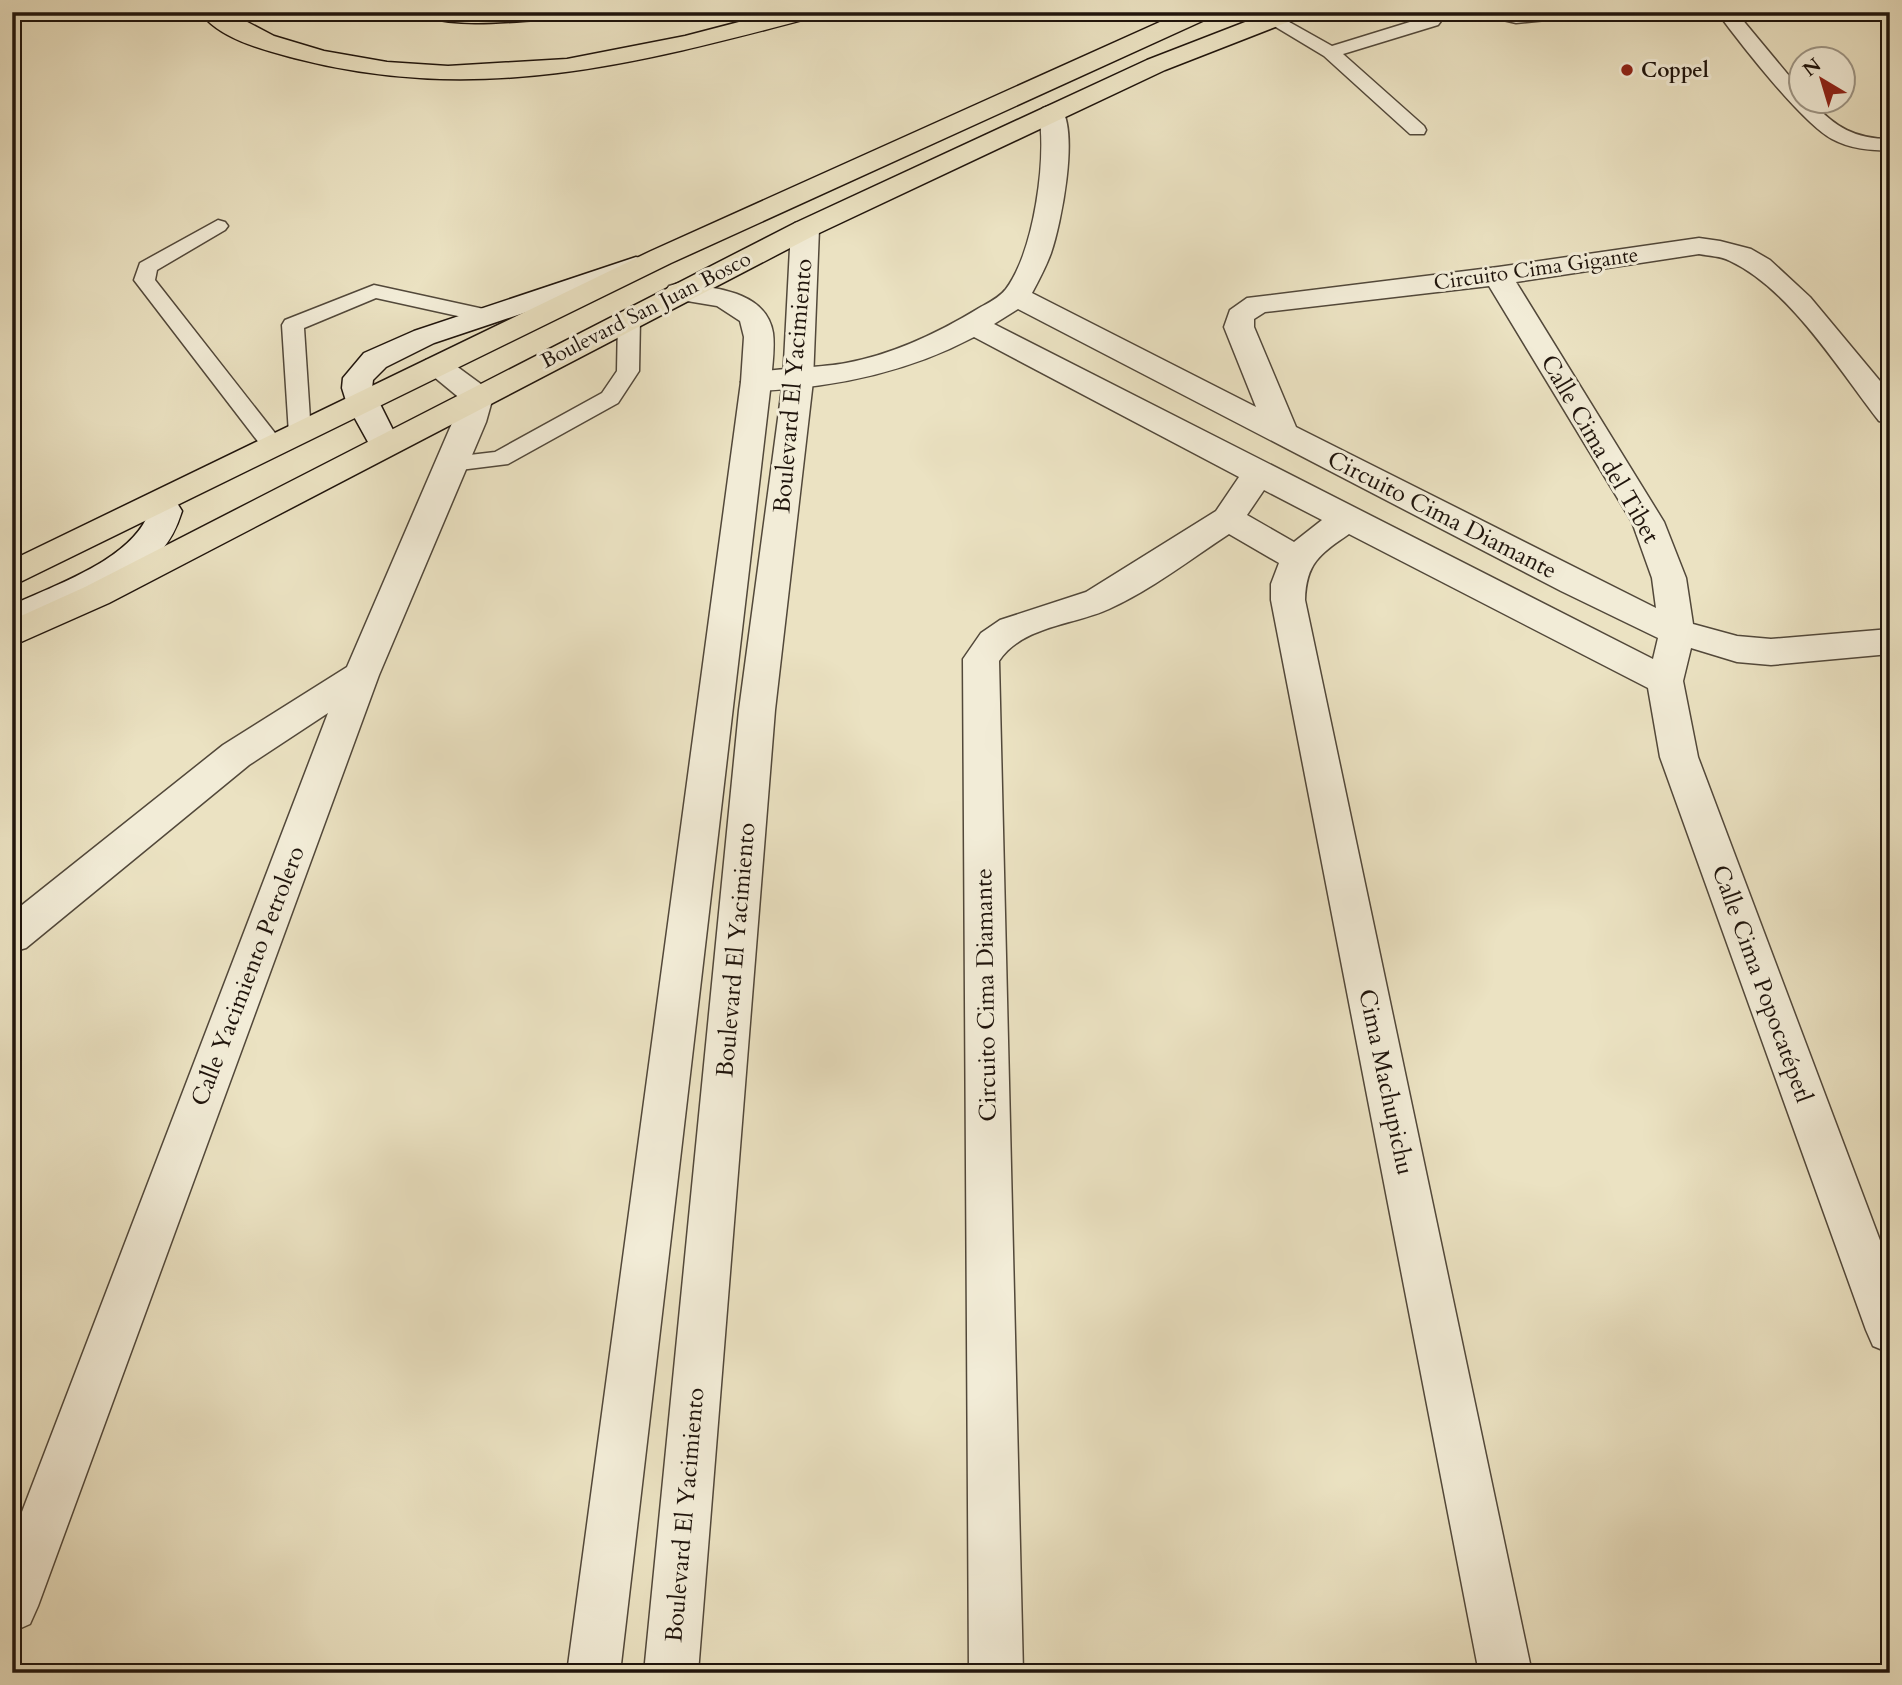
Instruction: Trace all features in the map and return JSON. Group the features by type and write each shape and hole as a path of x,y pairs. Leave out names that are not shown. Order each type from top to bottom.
{"main road":[{"path":"212,12 271,44 340,62 416,74 484,74 577,67 806,12"},
{"path":"433,12 501,16 554,12"},
{"name":"Boulevard San Juan Bosco","path":"12,574 661,257 1012,96 1203,12"},
{"name":"Boulevard San Juan Bosco","path":"12,634 97,595 384,444 805,229 1156,65 1274,19"}],"street":[{"path":"756,382 798,381 859,372 897,360 974,325 1016,296 1046,229 1055,129 1052,113"},
{"name":"Boulevard El Yacimiento","path":"671,1673 757,710 798,381 805,229"},
{"name":"Circuito Cima Gigante","path":"1282,432 1240,327 1240,316 1247,308 1271,301 1498,276 1699,246 1722,248 1742,255 1782,283 1890,414"},
{"path":"384,444 356,388 358,378 375,360 424,337 661,257"},
{"name":"Calle Cima del Tibet","path":"1498,276 1648,522 1669,578 1677,632"},
{"name":"Boulevard El Yacimiento","path":"593,1673 756,382 758,331 754,318 745,308 726,298 680,292"},
{"name":"Circuito Cima Diamante","path":"1016,296 1573,583 1677,632 1737,649 1770,652 1890,641"},
{"name":"Circuito Cima Diamante","path":"974,325 1258,474 1665,681"},
{"path":"437,367 478,397"},
{"name":"Calle Yacimiento Petrolero","path":"12,1606 361,676 453,463 478,397"},
{"name":"Circuito Cima Diamante","path":"996,1673 981,659 993,642 1012,629 1098,600 1161,564 1228,519 1258,474"},
{"path":"12,619 131,559 160,531 166,511 160,503"},
{"path":"1228,519 1295,558 1348,518"},
{"name":"Cima Machupichu","path":"1295,558 1286,579 1288,600 1507,1673"},
{"name":"Calle Cima Popocatépetl","path":"1677,632 1665,681 1679,757 1890,1330"},
{"path":"12,936 236,755 361,676"}],"lane":[{"path":"1492,12 1516,18 1577,12"},
{"path":"1726,12 1786,83"},
{"path":"1274,19 1324,48 1417,130"},
{"path":"1324,48 1432,21"},
{"path":"1814,116 1835,135 1855,142 1890,145"},
{"path":"218,226 147,267 144,280 287,441"},
{"path":"287,441 293,325 374,291 485,316"},
{"path":"453,463 488,462 506,456 610,398 623,386 628,375 629,319"}],"place":[{"name":"Coppel","path":"1627,70"}]}
